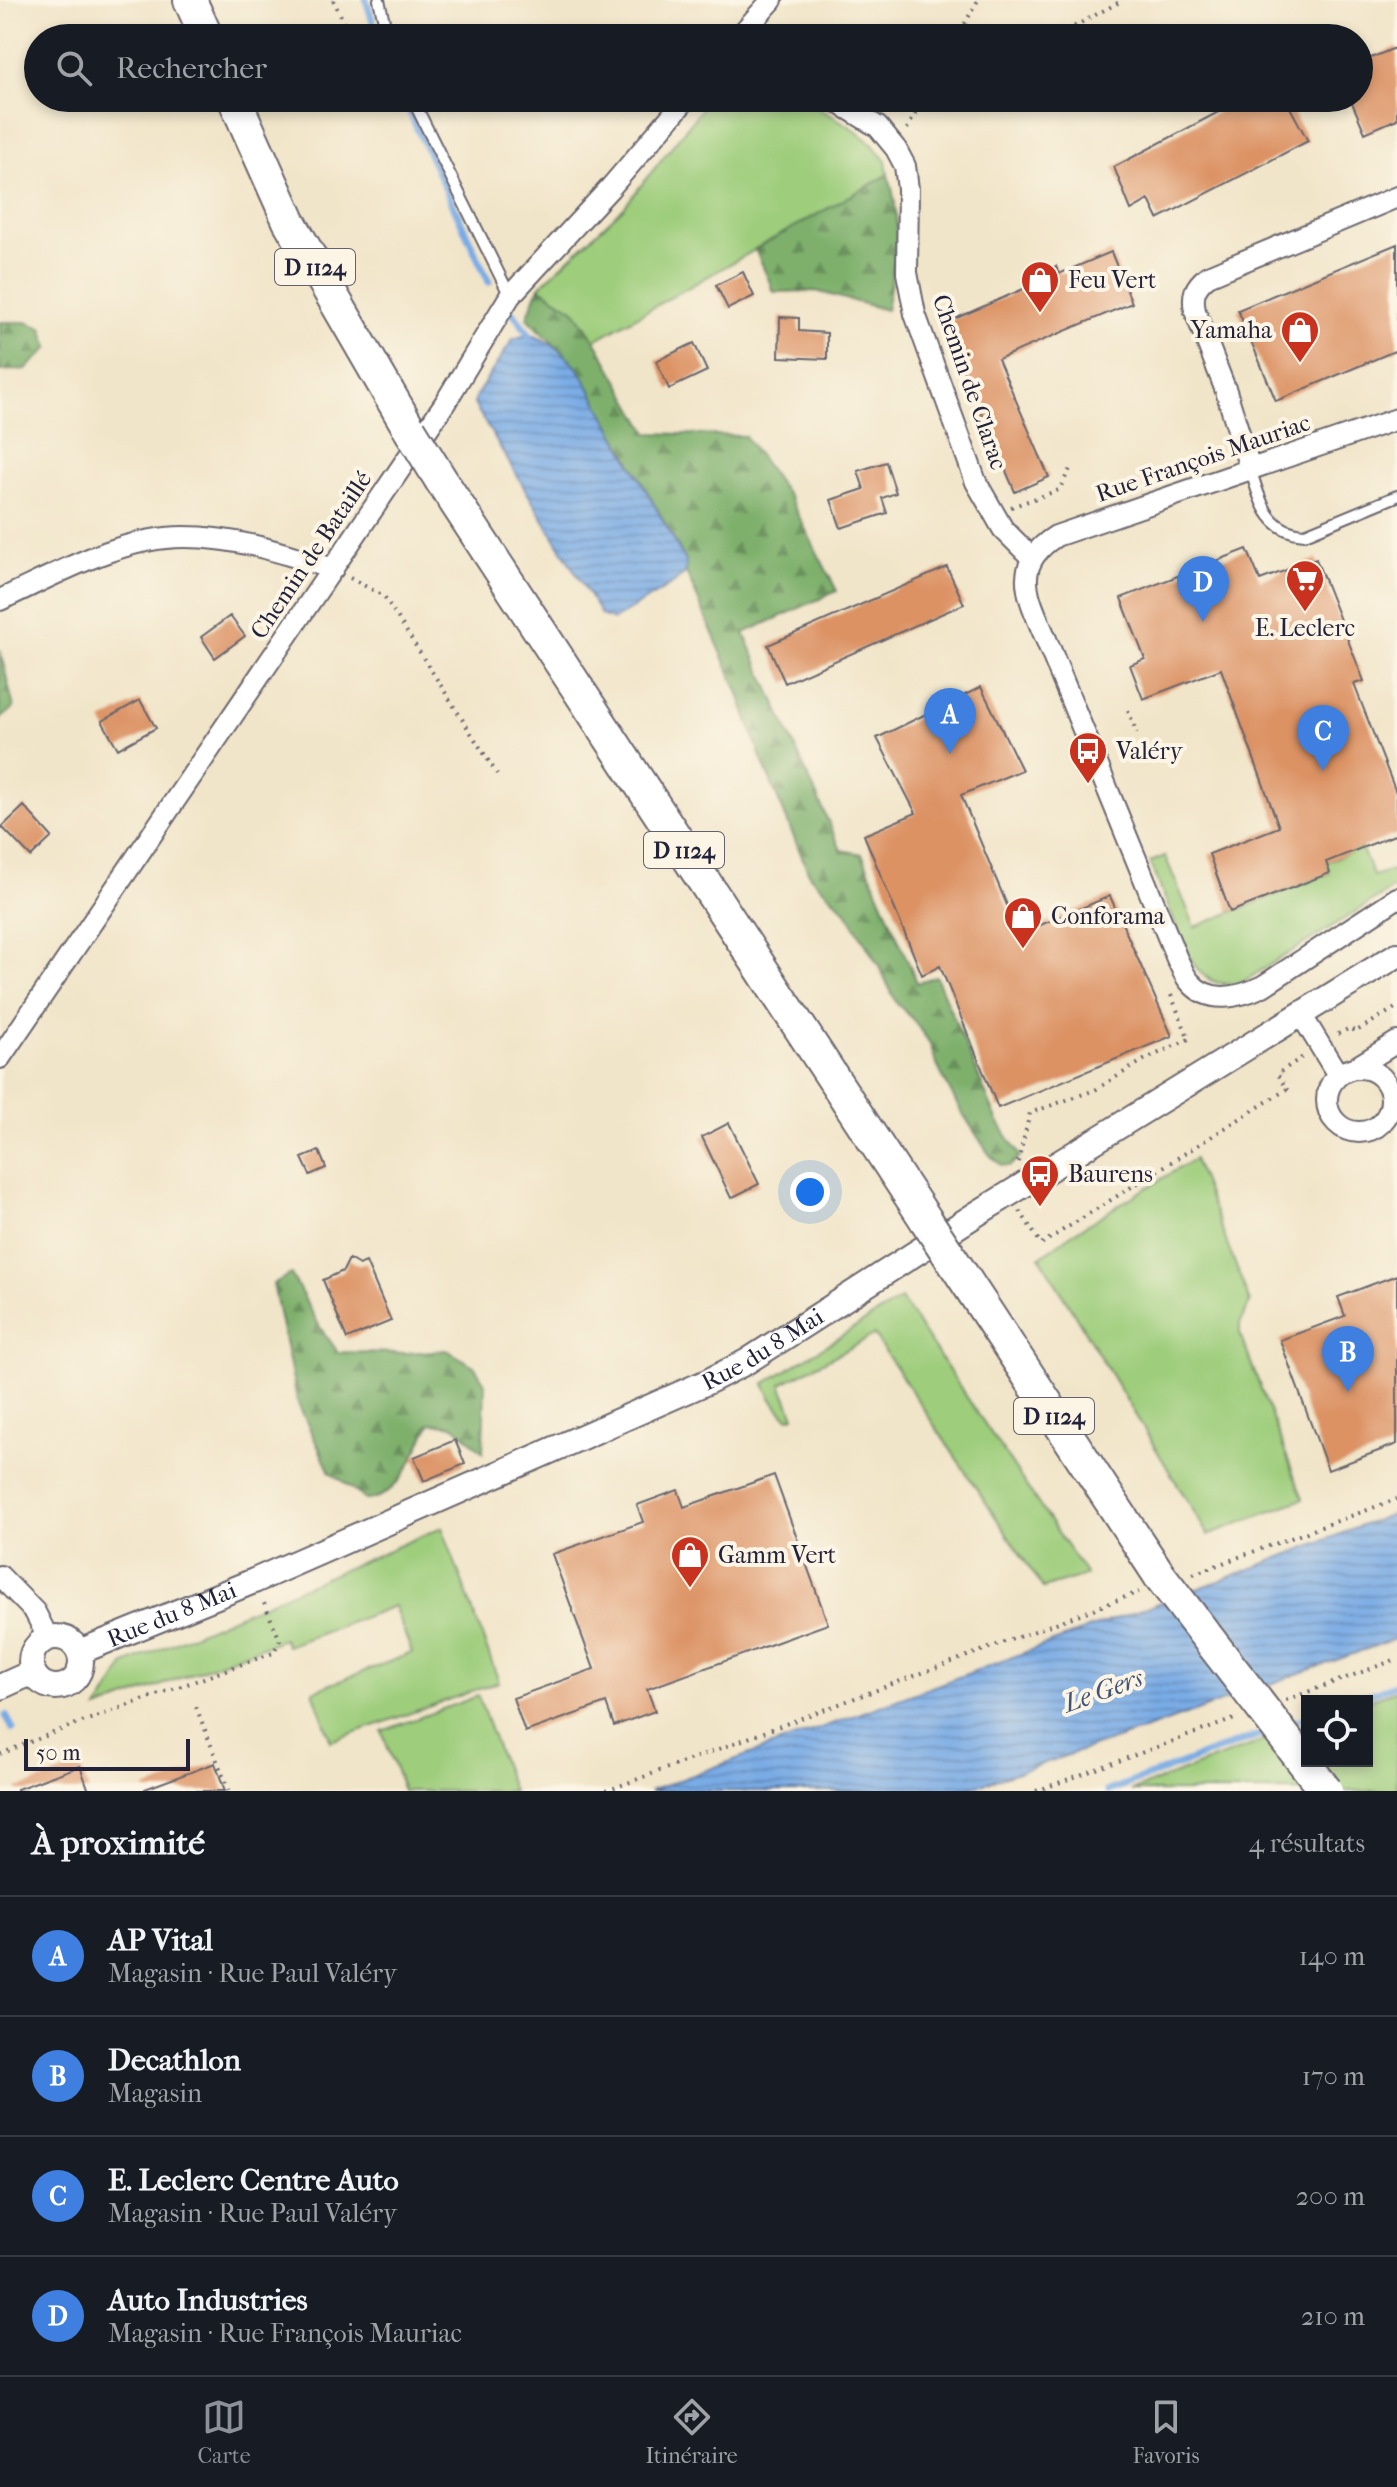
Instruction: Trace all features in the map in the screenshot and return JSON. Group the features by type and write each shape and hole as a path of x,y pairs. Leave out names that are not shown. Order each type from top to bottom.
{"highway":[{"path":"190,0 201,24"},
{"name":"D 1124","path":"240,112 289,221 441,480 1163,1581 1326,1791"}],"street":[{"path":"751,24 772,0"},
{"name":"Chemin de Bataillé","path":"0,1058 445,403 510,296 675,112"},
{"name":"Chemin de Clarac","path":"854,112 878,127 905,166 907,273 915,314 976,482 1003,529 1031,557"},
{"path":"1250,468 1226,391 1195,311 1193,298 1197,284 1208,276 1397,197"},
{"name":"Rue François Mauriac","path":"1031,557 1039,547 1056,536 1397,419"},
{"path":"0,600 96,557 137,544 182,537 229,540 273,549 333,569"},
{"path":"1031,557 1026,578 1030,599 1177,959 1190,983 1208,994 1225,997 1244,995 1263,986 1397,898"},
{"name":"Rue du 8 Mai","path":"79,1652 254,1581 693,1389 746,1362 1010,1194 1397,955"},
{"path":"1302,1016 1320,1045 1347,1072 1397,1042"},
{"path":"0,1576 35,1612 48,1638"},
{"path":"48,1638 63,1638 79,1652 81,1667 66,1685 51,1686 33,1672 33,1652 48,1638"},
{"path":"0,1687 33,1672"}],"lane":[{"path":"379,0 385,24"},
{"path":"419,112 510,296"},
{"path":"1250,468 1262,507 1271,522 1293,533 1305,534 1397,496"}],"path":[{"path":"333,0 345,24"},
{"path":"965,24 978,0"},
{"path":"1079,24 1123,0"},
{"path":"896,149 916,112"},
{"path":"994,514 1059,490 1070,469"},
{"path":"333,569 384,596 497,774"},
{"path":"1128,710 1137,733"},
{"path":"1166,983 1189,1039 1144,1060 1095,1090 1030,1113 1010,1194 1041,1244 1287,1089 1277,1074 1320,1045 1350,1028 1355,1032 1397,1007"},
{"path":"606,1791 1163,1581 1397,1499"},
{"path":"0,1754 273,1653 280,1640 254,1581"},
{"path":"1281,1702 1397,1659"},
{"path":"196,1707 229,1791"},
{"path":"1036,1791 1238,1717"}],"green space":[{"path":"699,112 825,112 872,144 886,161 888,175 595,340 574,310 539,287 624,207"},
{"path":"888,175 897,225 886,310 816,291 774,292 755,249"},
{"path":"539,287 574,310 595,340 648,433 745,436 789,497 837,591 744,633 841,850 862,854 917,983 936,976 997,1120 1020,1156 1010,1166 1001,1165 989,1154 958,1106 929,1042 897,1004 879,966 845,910 810,876 761,758 738,691 686,572 686,561 580,371 527,318"},
{"path":"0,322 26,322 42,328 49,348 26,369 0,371"},
{"path":"0,650 14,708 0,719"},
{"path":"1361,848 1373,876 1391,870 1397,886 1244,981 1228,984 1205,977 1190,958 1150,862 1165,856 1195,927 1330,873 1326,862"},
{"path":"1194,1159 1250,1302 1240,1324 1240,1334 1303,1499 1208,1535 1040,1257 1070,1235"},
{"path":"291,1274 320,1327 338,1352 447,1350 474,1366 485,1383 483,1452 455,1426 431,1423 399,1481 379,1497 367,1500 330,1472 298,1404 273,1284"},
{"path":"901,1299 1086,1575 1043,1588 874,1335 781,1384 794,1416 789,1418 774,1403 764,1384"},
{"path":"442,1527 499,1682 331,1741 313,1691 412,1653 394,1606 287,1646 283,1639 98,1709 125,1664"},
{"path":"1397,1690 1397,1791 1131,1791 1301,1726 1301,1767 1373,1767 1373,1699"},
{"path":"478,1696 513,1791 403,1791 382,1731"}],"water":[{"path":"529,334 558,348 580,371 686,562 686,572 674,583 613,620 601,615 474,404 476,396 513,339"},
{"name":"Le Gers","path":"1397,1512 1397,1638 1155,1726 961,1791 650,1791 1240,1573"}],"building":[{"path":"1397,47 1397,119 1365,133 1356,112 1373,112 1373,57"},
{"path":"1218,112 1292,112 1308,141 1158,219 1149,200 1131,210 1114,167"},
{"path":"1397,244 1397,350 1276,401 1238,310"},
{"path":"1111,252 1132,303 998,359 1049,477 1015,492 943,324 1028,287 1025,279 1056,266 1059,274"},
{"path":"743,272 754,296 728,309 716,285"},
{"path":"780,317 799,318 799,331 827,333 827,359 779,357"},
{"path":"694,343 707,371 669,389 656,361"},
{"path":"886,462 896,493 882,498 887,513 841,528 831,500 864,489 858,471"},
{"path":"1247,549 1260,580 1316,559 1364,681 1354,684 1397,795 1397,834 1326,862 1330,873 1230,912 1209,854 1279,827 1221,669 1143,699 1130,665 1145,659 1121,598"},
{"path":"947,567 964,604 785,683 768,645"},
{"path":"230,616 245,636 215,658 201,637"},
{"name":"Conforama","path":"981,687 1022,770 961,795 1019,934 1110,896 1172,1036 998,1108 940,966 922,975 864,835 916,813 877,738"},
{"path":"140,700 156,728 118,749 102,721"},
{"path":"24,806 52,837 31,857 2,827"},
{"path":"729,1123 759,1184 731,1198 702,1137"},
{"path":"319,1151 326,1168 310,1175 302,1158"},
{"path":"349,1259 359,1265 366,1262 391,1321 347,1339 323,1280 343,1271"},
{"path":"1397,1275 1397,1444 1328,1470 1280,1340 1345,1316 1338,1297"},
{"path":"455,1440 465,1464 424,1481 414,1457"},
{"name":"Gamm Vert","path":"774,1475 828,1624 647,1689 655,1711 614,1726 606,1703 525,1732 513,1698 594,1669 552,1554 643,1522 637,1505 678,1490 684,1507"},
{"path":"215,1763 225,1791 145,1791 145,1789"},
{"path":"80,1766 89,1791 17,1791 17,1789"}],"waterway":[{"path":"366,0 374,24"},
{"path":"410,112 489,282"},
{"path":"513,313 529,334"},
{"path":"1367,1695 1397,1684"},
{"path":"6,1716 13,1729"},
{"path":"1286,1725 1301,1719"},
{"path":"1108,1791 1267,1732"}],"place":[{"name":"Feu Vert","path":"1040,314"},
{"name":"Yamaha","path":"1300,364"},
{"name":"E. Leclerc","path":"1305,613"},
{"name":"Auto Industries","path":"1203,622"},
{"name":"AP Vital","path":"950,754"},
{"name":"E. Leclerc Centre Auto","path":"1323,771"},
{"name":"Valéry","path":"1088,785"},
{"name":"Conforama","path":"1023,950"},
{"name":"Baurens","path":"1040,1208"},
{"name":"Decathlon","path":"1348,1392"},
{"name":"Gamm Vert","path":"690,1589"}]}
